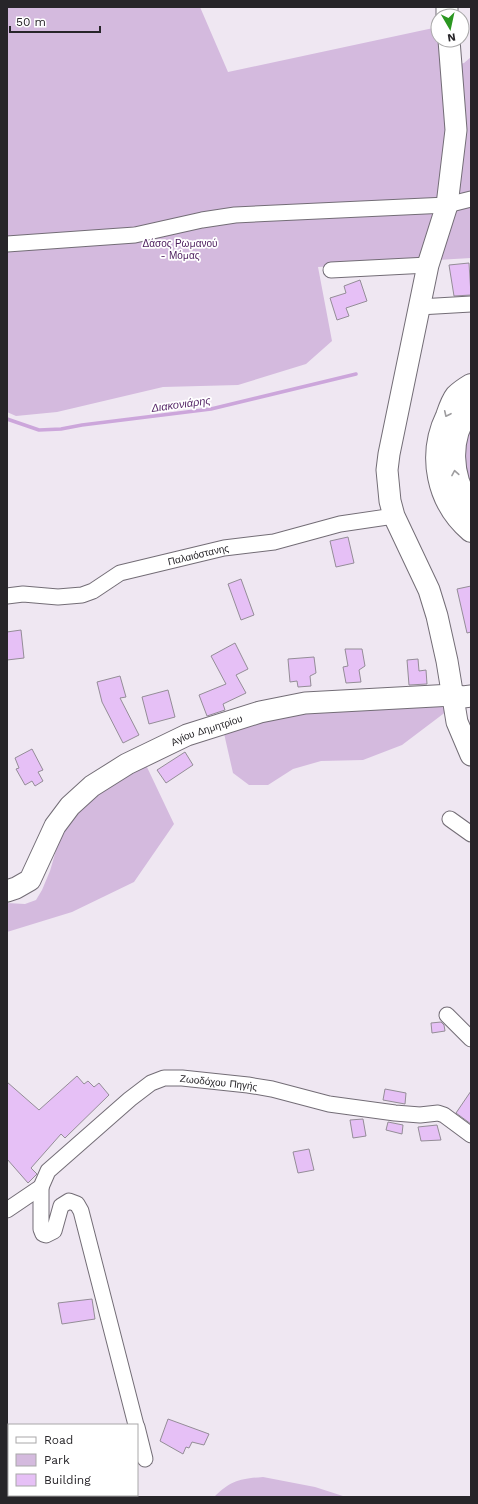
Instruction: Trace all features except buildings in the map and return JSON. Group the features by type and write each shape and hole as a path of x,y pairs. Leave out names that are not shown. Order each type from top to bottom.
{"highway":[{"path":"471,385 455,397 441,428 436,464 440,484 450,507 456,516 471,531"},
{"path":"471,407 461,424 456,438 454,468 460,490 471,508"}],"street":[{"path":"451,48 456,130 447,205 428,265 419,307 389,459 388,484 394,516 429,590 462,695 459,730 471,755"},
{"path":"7,244 135,235 202,220 235,215 447,205 471,199"},
{"path":"331,270 428,265"},
{"path":"419,307 471,304"},
{"name":"Παλαιόστανης","path":"7,596 23,594 58,597 82,595 93,591 106,581 120,574 224,548 274,542 340,524 394,516"},
{"name":"Αγίου Δημητρίου","path":"7,891 30,880 55,826 70,806 92,786 127,764 181,738 209,727 260,712 305,703 462,695"},
{"path":"450,819 471,834"},
{"path":"448,1015 471,1038"},
{"name":"Ζωοδόχου Πηγής","path":"7,1210 41,1187 48,1171 134,1095 151,1083 164,1078 182,1078 248,1085 272,1089 329,1104 395,1113 420,1115 438,1113 444,1115 471,1135"},
{"path":"41,1187 41,1229 43,1234 46,1235 54,1231 61,1206 69,1201 77,1204 81,1211 136,1424"},
{"path":"138,1430 146,1459"}],"green space":[{"name":"Δάσος Ρωμανού - Μόμας","path":"7,7 200,7 228,72 430,29 430,48 444,48 445,67 464,63 471,57 471,258 318,267 332,341 306,364 238,385 163,387 57,412 16,416 7,412"},
{"path":"471,422 471,493 461,465"},
{"path":"440,705 447,711 402,745 363,760 321,761 293,769 268,785 249,785 233,773 223,729 289,711"},
{"path":"146,765 174,824 134,882 72,912 7,932 7,903 25,904 36,900 50,871 59,840 69,822 80,807"},
{"path":"263,1477 315,1487 346,1497 214,1497 236,1481"}],"waterway":[{"name":"Διακονιάρης","path":"7,419 39,430 61,429 211,409 356,374"}]}
